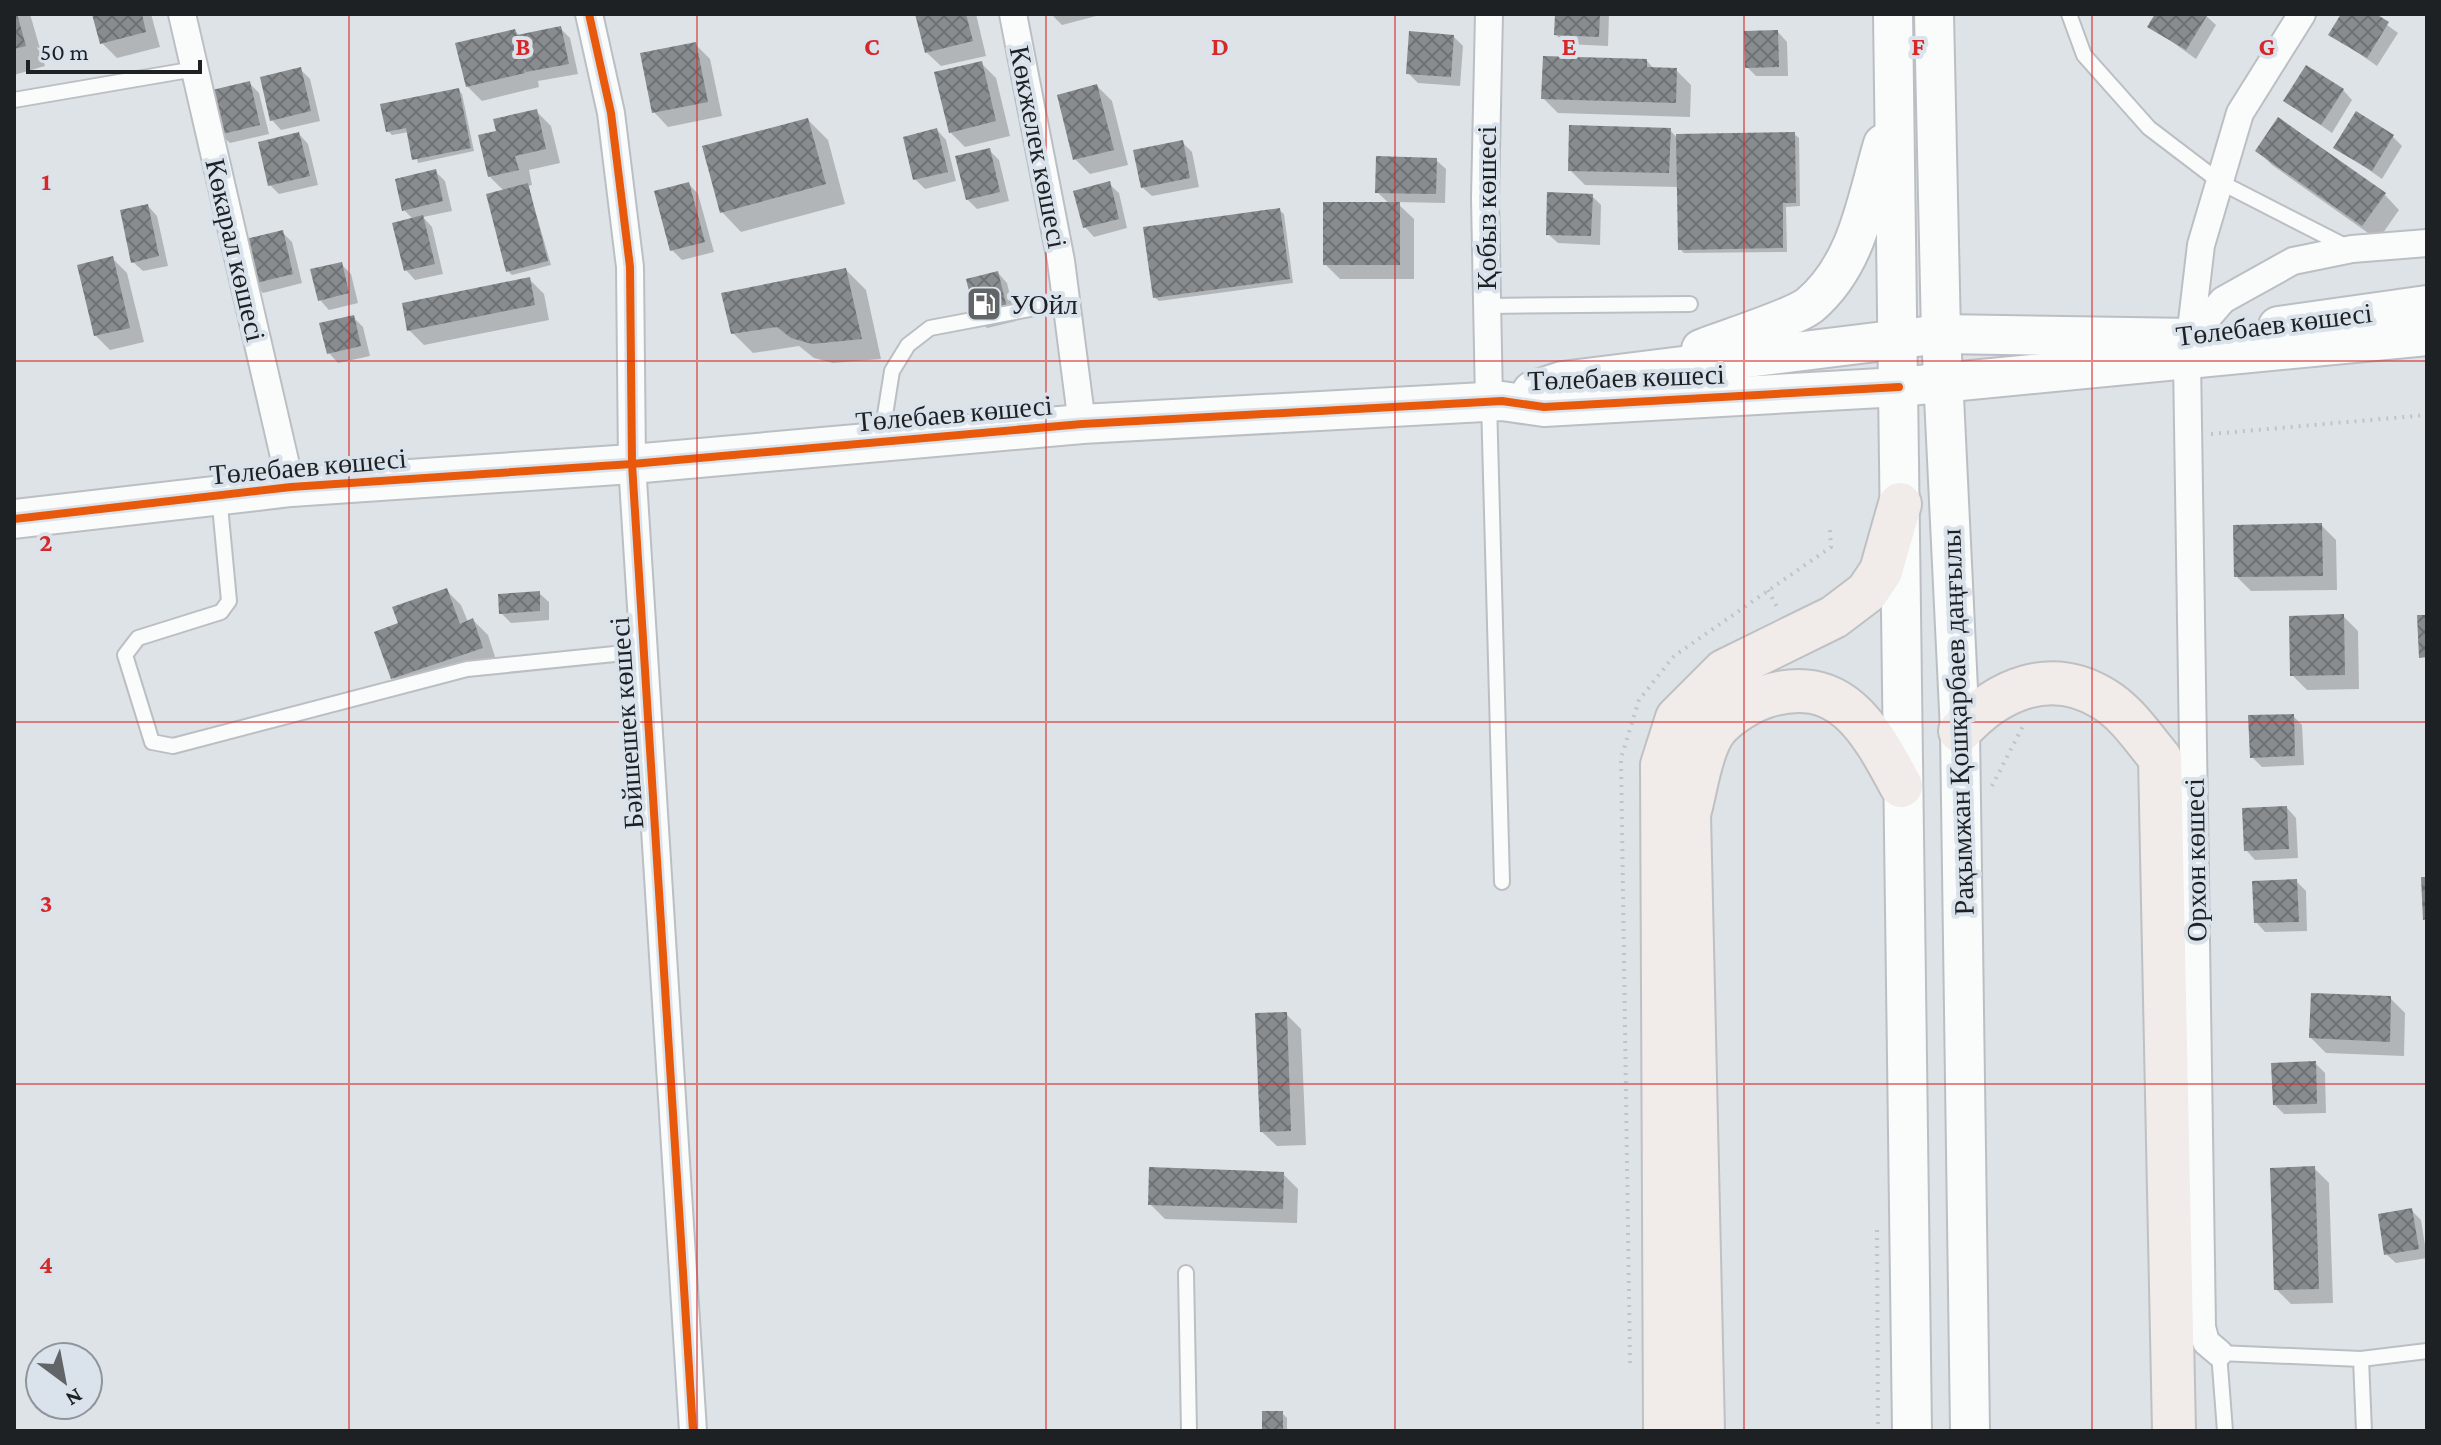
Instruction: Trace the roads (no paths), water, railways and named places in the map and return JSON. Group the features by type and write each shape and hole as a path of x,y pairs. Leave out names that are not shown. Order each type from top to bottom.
{"main road":[{"name":"Рақымжан Қошқарбаев даңғылы","path":"1934,14 1941,334 1960,731 1970,1431"},
{"path":"1890,23 1899,338"},
{"path":"1650,369 1808,307 1834,277 1858,237 1893,106"},
{"name":"Төлебаев көшесі","path":"14,519 291,487 632,464 1082,424 1496,401 1544,407 1945,383 2188,349 2427,305"},
{"name":"Төлебаев көшесі","path":"1496,401 1562,381 1941,334 2243,354 2427,336"},
{"name":"Рақымжан Қошқарбаев даңғылы","path":"1899,338 1901,786 1912,1431"},
{"path":"2243,354 2427,361"},
{"path":"1665,1431 1662,765 1677,718 1724,671 1834,617 1867,592 1881,571 1900,504"},
{"path":"1960,731 1982,707 2010,690 2042,683 2074,686 2104,699 2129,720 2160,758 2174,1431"},
{"path":"1703,1431 1689,814 1711,736 1748,702 1779,692 1821,691 1855,716 1871,734 1901,786"}],"street":[{"name":"Көкарал көшесі","path":"182,14 291,487"},
{"name":"Бәйшешек көшесі","path":"589,14 611,113 630,267 632,464 693,1431"},
{"name":"Көкжелек көшесі","path":"1013,14 1067,302 1082,424"},
{"name":"Қобыз көшесі","path":"1489,14 1485,306 1496,401"},
{"name":"Орхон көшесі","path":"2219,1353 2206,1342 2202,1327 2188,349 2201,245 2240,113 2302,14"},
{"path":"2188,349 2223,300 2293,261 2352,249 2427,243"}],"lane":[{"path":"2069,14 2084,55 2149,128 2220,182 2352,249"},
{"path":"14,100 195,69"},
{"path":"881,442 892,371 908,345 930,328 1067,302"},
{"path":"1485,306 1690,304"},
{"path":"1496,401 1502,882"},
{"path":"219,495 229,601 221,612 138,638 125,655 152,742 173,746 467,669 644,651"},
{"path":"1186,1273 1189,1431"},
{"path":"2225,1431 2219,1353 2361,1359 2427,1351"},
{"path":"2361,1359 2364,1431"}],"place":[{"name":"УОйл","path":"984,304"}]}
